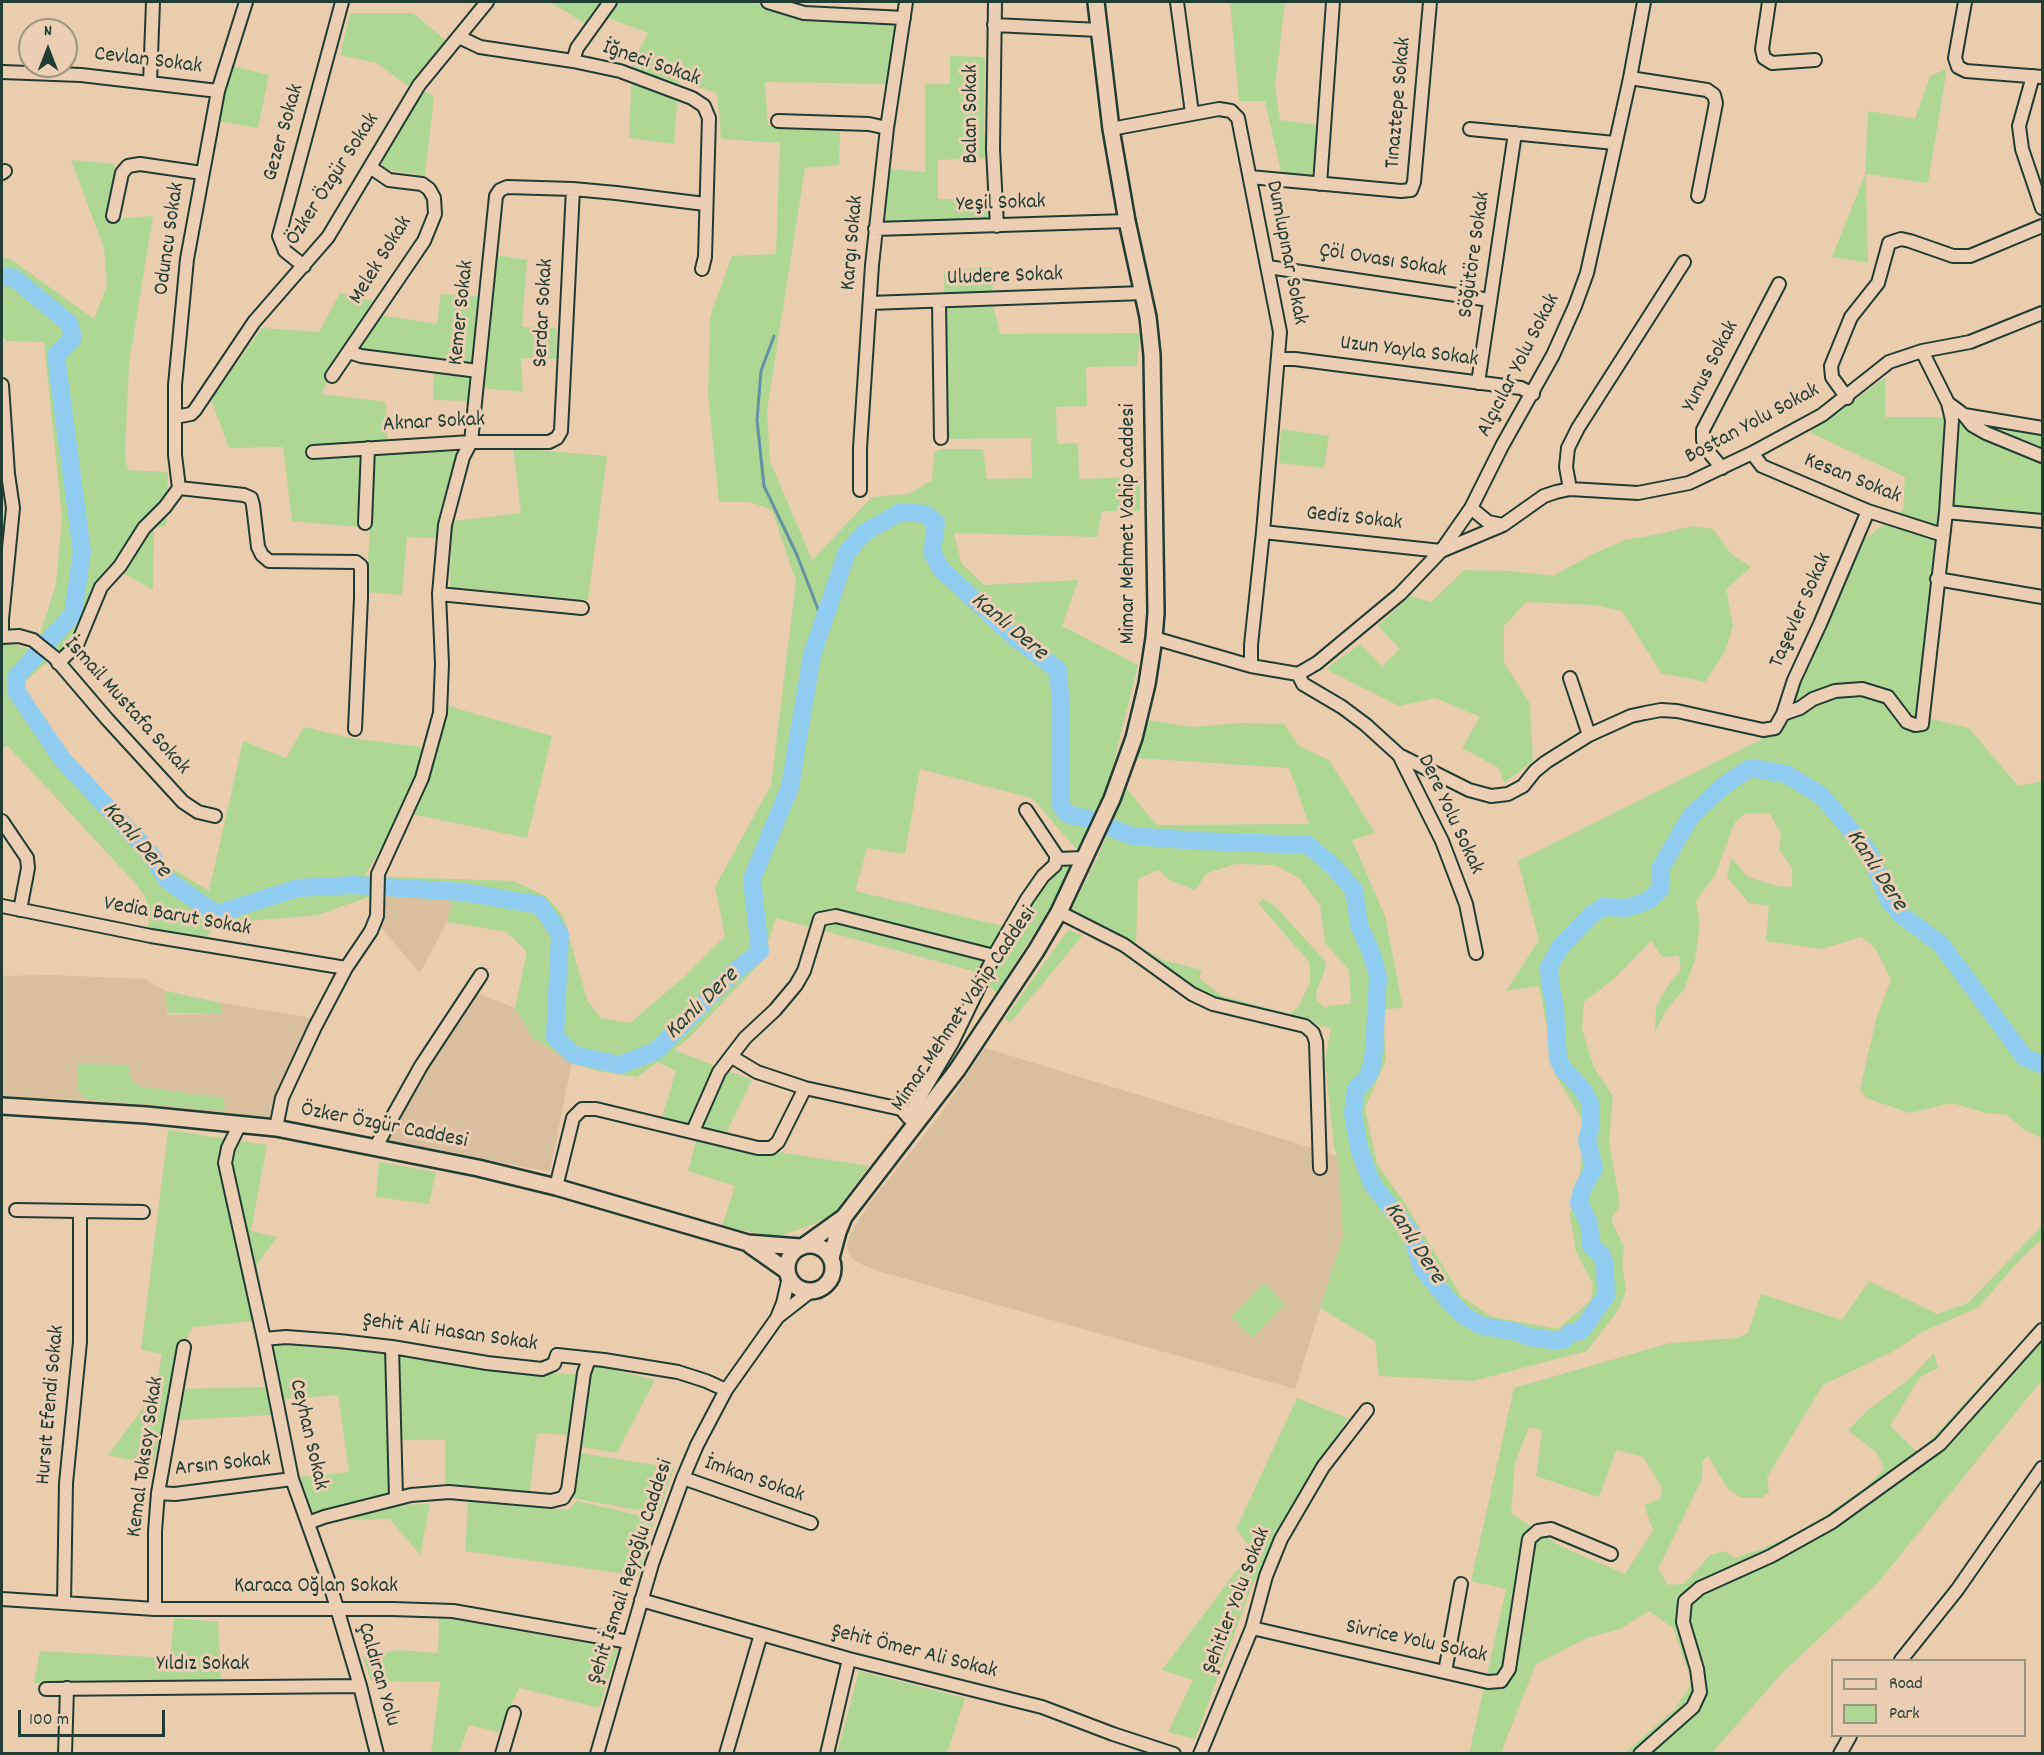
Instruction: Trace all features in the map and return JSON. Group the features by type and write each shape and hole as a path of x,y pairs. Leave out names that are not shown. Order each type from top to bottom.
{"main road":[{"name":"Mimar Mehmet Vahip Caddesi","path":"831,1258 844,1217 912,1120 985,1029 1059,912 1112,799 1134,738 1147,684 1154,638 1156,555 1152,354 1143,293 1127,221 1111,129 1096,2"},
{"name":"Özker Özgür Caddesi","path":"2,1106 65,1109 276,1128 478,1168 556,1187 748,1243 802,1246"},
{"name":"Mimar Mehmet Vahip Caddesi","path":"802,1246 844,1217"},
{"name":"Özker Özgür Caddesi","path":"748,1243 788,1274"},
{"path":"802,1246 820,1247 831,1258 833,1273 830,1281 811,1291 798,1288 788,1274 790,1257 802,1246"}],"street":[{"path":"150,83 153,2"},
{"name":"Oduncu Sokak","path":"179,488 175,455 175,417 178,348 187,259 218,91 246,2"},
{"name":"Gezer Sokak","path":"304,266 285,251 279,236 342,2"},
{"name":"Özker Özgür Sokak","path":"175,417 191,414 195,410 254,322 328,237 419,85 487,2"},
{"path":"573,61 577,48 610,2"},
{"path":"768,2 804,13 904,18"},
{"name":"Kargı Sokak","path":"860,490 860,448 875,229 906,2"},
{"name":"Balan Sokak","path":"994,2 993,149 997,226"},
{"path":"1111,129 1192,113 1177,2"},
{"path":"1320,184 1333,2"},
{"name":"Tınaztepe Sokak","path":"1250,177 1401,191 1411,190 1414,182 1430,2"},
{"name":"Alçıcılar Yolu Sokak","path":"1298,674 1317,663 1400,594 1441,551 1471,508 1502,446 1533,394 1575,306 1587,273 1630,78 1644,2"},
{"path":"1769,2 1762,49 1764,58 1772,63 1815,60"},
{"path":"1965,2 1955,58 1958,67 1966,71 2038,76 2019,126 2022,149 2043,208"},
{"path":"994,25 1099,30"},
{"name":"İğneci Sokak","path":"459,37 480,46 620,71 692,98 704,106 709,118 705,257 702,269"},
{"name":"Cevlan Sokak","path":"2,72 81,75 218,91"},
{"path":"1630,78 1707,90 1714,95 1716,103 1698,196"},
{"name":"Dumlupınar Sokak","path":"1192,113 1220,109 1231,111 1238,118 1280,332 1251,645 1251,666"},
{"path":"778,121 869,124 887,128"},
{"path":"1470,129 1615,143"},
{"name":"Söğütöre Sokak","path":"1478,383 1515,133"},
{"path":"113,216 122,173 128,166 140,164 202,173"},
{"name":"Melek Sokak","path":"332,376 424,241 435,214 434,198 429,189 422,184 389,180 370,167"},
{"name":"Kemer Sokak","path":"346,968 371,931 377,916 378,874 422,778 440,714 442,664 439,594 445,525 463,457 471,442 496,196 500,190 507,187 573,189"},
{"path":"573,189 616,192 705,204"},
{"name":"Serdar Sokak","path":"557,438 561,431 573,189"},
{"name":"Yeşil Sokak","path":"875,229 1127,221"},
{"path":"1847,398 1832,377 1831,366 1851,317 1878,283 1889,243 1901,239 1953,256 1970,256 2043,226"},
{"path":"1570,489 1566,467 1568,448 1578,428 1684,262"},
{"name":"Çöl Ovası Sokak","path":"1268,267 1490,300"},
{"name":"Yunus Sokak","path":"1722,468 1707,450 1703,440 1703,430 1779,284"},
{"name":"Uludere Sokak","path":"870,303 1143,293"},
{"path":"939,302 941,438"},
{"name":"Bostan Yolu Sokak","path":"1441,551 1503,525 1544,496 1570,489 1638,493 1689,483 1822,416 1889,362 1922,351 1971,342 2043,313"},
{"path":"1783,714 1835,690 1862,689 1888,697 1907,722 1915,725 1922,724 1946,512 1952,420 1948,403 1922,351"},
{"path":"349,352 361,356 478,371"},
{"name":"Uzun Yayla Sokak","path":"1279,359 1295,359 1521,388 1533,394"},
{"path":"2,391 4,474 13,508 2,637"},
{"path":"1948,403 1986,433 2043,456"},
{"path":"1964,415 2043,428"},
{"name":"Aknar Sokak","path":"313,452 471,442 549,442 557,438"},
{"path":"364,523 368,448"},
{"name":"Kesan Sokak","path":"1752,453 1762,466 1868,511 1943,535"},
{"path":"56,660 77,645 101,587 120,566 144,528 165,507 179,488 244,495 251,498 253,505 258,548 269,561 356,562 360,566 361,598 355,729"},
{"path":"1471,508 1488,522 1503,525"},
{"name":"Taşevler Sokak","path":"1589,735 1631,716 1661,710 1677,711 1763,730 1775,728 1783,714 1794,680 1825,614 1868,511"},
{"path":"1946,512 2043,521"},
{"name":"Gediz Sokak","path":"1263,532 1441,551"},
{"path":"1937,579 2043,597"},
{"path":"439,594 582,608"},
{"name":"İsmail Mustafa Sokak","path":"2,637 26,637 39,645 56,660 183,802 198,812 215,816"},
{"path":"1154,638 1251,666 1298,674"},
{"name":"Dere Yolu Sokak","path":"1298,674 1303,684 1342,707 1399,755 1442,841 1466,904 1476,953"},
{"path":"1399,755 1469,790 1491,796 1508,794 1523,786 1546,762 1589,735 1570,678"},
{"path":"732,1057 757,1072 805,1088 901,1110 912,1120 994,956 1027,899 1054,865 1056,855 1026,810"},
{"path":"2,821 27,858 28,868 20,910"},
{"path":"1056,859 1085,858"},
{"name":"Vedia Barut Sokak","path":"2,906 151,936 346,968"},
{"path":"1059,912 1124,945 1192,994 1214,1004 1305,1026 1313,1033 1316,1042 1320,1168"},
{"path":"693,1131 719,1072 745,1038 775,1010 796,985 804,971 820,918 836,916 994,956"},
{"path":"276,1128 282,1098 346,968"},
{"path":"375,1148 421,1066 481,975"},
{"path":"556,1187 573,1118 582,1109 596,1109 758,1148 771,1148 778,1142 805,1088"},
{"name":"Ceyhan Sokak","path":"240,1124 228,1148 225,1163 292,1479 336,1609"},
{"path":"16,1210 143,1212"},
{"name":"Hursıt Efendi Sokak","path":"64,1603 66,1483 80,1342 80,1211"},
{"name":"Şehit İsmail Reyoğlu Caddesi","path":"597,1754 641,1600 683,1478 697,1444 726,1390 777,1318 783,1303 788,1274"},
{"name":"Şehit İsmail Reyoğlu Caddesi","path":"777,1318 811,1291"},
{"path":"1640,1754 1693,1707 1700,1692 1697,1669 1683,1622 1685,1601 1700,1588 1771,1556 1832,1522 1940,1444 2043,1330"},
{"name":"Şehit Ali Hasan Sokak","path":"264,1339 286,1337 392,1347 487,1363 542,1369 554,1364 557,1355 604,1360 678,1372 726,1390"},
{"name":"Kemal Toksoy Sokak","path":"156,1609 155,1531 158,1493 184,1347"},
{"path":"392,1347 396,1498"},
{"path":"308,1523 396,1498 449,1492 551,1501 563,1498 568,1490 584,1373 589,1359"},
{"name":"Şehitler Yolu Sokak","path":"1200,1754 1252,1628 1266,1576 1281,1539 1323,1467 1367,1410"},
{"path":"1902,1659 1957,1590 2043,1468"},
{"name":"İmkan Sokak","path":"683,1478 811,1523"},
{"name":"Arsın Sokak","path":"158,1493 175,1494 292,1479"},
{"name":"Sivrice Yolu Sokak","path":"1252,1628 1488,1682 1501,1681 1509,1669 1529,1539 1538,1531 1551,1529 1611,1554"},
{"path":"1445,1672 1461,1584"},
{"name":"Karaca Oğlan Sokak","path":"2,1599 156,1609 453,1611 628,1642"},
{"name":"Şehit Ömer Ali Sokak","path":"641,1600 849,1659 1042,1707 1174,1754"},
{"name":"Çaldıran Yolu","path":"336,1609 360,1686 377,1754"},
{"path":"726,1754 761,1634"},
{"path":"826,1754 849,1659"},
{"name":"Yıldız Sokak","path":"46,1689 360,1686"},
{"path":"65,1754 68,1688"},
{"path":"502,1754 514,1713"},
{"path":"1840,1754 1849,1737"}],"shaded area":[{"path":"388,894 453,901 447,922 420,973 378,924"},
{"path":"52,975 145,979 166,991 167,1015 221,1014 221,1003 312,1018 272,1118 78,1099 2,1097 2,976"},
{"path":"464,988 515,1008 533,1038 572,1062 550,1172 373,1137"},
{"path":"985,1048 1338,1156 1343,1236 1295,1389 878,1271 850,1257 847,1248 850,1234 869,1204 940,1115"}],"green space":[{"path":"550,2 595,2 611,12 619,2 753,2 797,18 896,24 889,84 765,82 768,125 840,131 839,165 805,168 767,410 770,461 812,560 872,497 909,494 932,480 934,453 939,449 983,449 987,479 1032,478 1031,438 946,439 944,271 992,267 993,305 1000,334 1140,333 1137,366 1086,367 1087,406 1056,407 1057,444 1078,443 1079,479 1140,477 1140,511 1102,511 1097,537 954,533 961,563 984,585 1078,580 1062,626 1138,665 1109,781 1080,853 1032,798 920,769 905,854 867,848 855,891 1015,929 1048,878 1071,862 1074,868 997,993 973,971 776,918 761,962 688,1039 674,1050 752,1080 721,1143 869,1166 833,1215 775,1237 722,1226 735,1186 688,1171 700,1127 662,1117 676,1071 658,1062 637,1077 597,1071 572,1062 533,1038 515,1008 527,952 507,932 447,922 453,901 387,894 368,897 318,915 215,924 206,939 148,928 150,914 145,897 136,884 7,745 2,749 2,644 10,643 35,651 56,584 62,518 44,342 6,341 2,335 2,259 9,258 94,319 107,285 104,248 71,160 115,164 107,220 153,216 129,364 125,455 128,470 168,472 166,526 154,528 153,590 109,565 92,593 71,641 18,688 36,717 170,867 209,891 243,741 286,758 304,727 350,738 438,749 448,706 552,736 527,838 402,812 365,876 514,881 547,897 563,916 587,1000 601,1018 630,1023 684,977 725,936 715,887 771,785 796,581 772,510 750,502 719,502 708,394 710,317 732,256 776,254 780,143 721,139 717,93 679,81 674,144 629,138 632,64 648,33 592,12 586,24"},
{"path":"1230,2 1285,2 1275,86 1280,120 1318,125 1312,178 1281,172 1265,101 1239,101"},
{"path":"350,13 413,13 449,43 412,89 377,63 340,55"},
{"path":"950,56 985,57 984,130 987,158 938,160 938,199 989,199 991,221 882,222 890,169 925,172 925,84 950,84"},
{"path":"232,66 269,75 258,128 218,121 221,95"},
{"path":"1947,69 1928,183 1866,174 1868,263 1832,257 1865,174 1868,111 1915,119 1930,76"},
{"path":"420,90 434,96 425,176 384,169 380,157"},
{"path":"497,255 527,260 522,327 556,328 557,359 521,358 523,392 471,387 469,401 433,400 434,358 344,349 321,394 386,402 388,452 457,452 438,523 521,513 513,448 607,456 588,600 450,587 451,539 407,537 402,595 366,592 370,528 292,521 283,447 229,448 211,399 262,328 319,332 340,293 374,301 367,313 437,324 441,294 490,297"},
{"path":"1885,378 1885,417 1940,417 2042,430 2042,517 1951,505 1923,717 1969,728 2018,786 2042,781 2042,1138 2023,1129 2007,1115 1986,1113 1952,1103 1910,1113 1866,1098 1860,1089 1877,1016 1891,980 1875,948 1861,937 1822,949 1766,941 1769,906 1749,903 1727,877 1731,858 1748,877 1777,886 1792,887 1792,868 1779,849 1781,834 1770,814 1746,813 1735,822 1715,875 1696,901 1700,925 1695,959 1685,988 1667,1009 1655,1032 1656,1007 1667,987 1681,970 1679,956 1662,957 1651,941 1615,978 1584,1002 1582,1029 1594,1068 1613,1096 1609,1141 1620,1205 1611,1219 1624,1247 1622,1265 1626,1290 1619,1309 1587,1351 1473,1381 1379,1376 1375,1341 1320,1308 1343,1236 1338,1157 1334,1148 1325,1061 1331,1028 1217,1000 1198,991 1071,909 1097,859 1125,787 1157,825 1309,824 1289,768 1136,758 1149,720 1192,727 1240,723 1284,724 1299,746 1329,760 1375,833 1352,840 1385,916 1403,1008 1383,1009 1386,1060 1365,1108 1377,1164 1403,1200 1461,1296 1492,1317 1558,1329 1591,1300 1593,1284 1576,1252 1570,1215 1580,1175 1583,1121 1556,1076 1539,986 1506,991 1539,940 1518,861 1762,739 1804,678 1865,539 1903,510 1905,477 1809,432","holes":["1236,864 1275,865 1299,878 1320,905 1325,943 1349,970 1351,1003 1324,1007 1317,1001 1316,992 1326,962 1275,906 1263,899 1258,903 1310,963 1310,982 1299,1006 1290,1014 1222,996 1199,978 1202,970 1163,960 1136,944 1138,879 1158,870 1171,881 1195,890 1207,873"]},
{"path":"1281,429 1329,436 1324,468 1279,463"},
{"path":"1693,526 1713,529 1731,554 1751,567 1726,589 1733,626 1725,651 1705,682 1661,673 1622,611 1595,605 1526,602 1504,626 1504,662 1530,704 1533,761 1504,783 1499,768 1462,748 1480,717 1435,698 1399,706 1326,669 1360,644 1382,666 1400,649 1378,626 1410,596 1431,602 1464,570 1510,571 1553,576 1625,540"},
{"path":"1068,930 1083,935 1010,1023 1005,1018"},
{"path":"166,991 221,1003 222,1014 167,1013"},
{"path":"77,1064 129,1065 130,1076 134,1083 142,1087 224,1098 225,1111 86,1099 78,1091"},
{"path":"168,1130 267,1145 251,1231 277,1237 257,1264 264,1320 193,1327 177,1356 171,1389 267,1387 271,1415 164,1421 153,1465 108,1455 155,1392 162,1354 141,1350"},
{"path":"379,1162 436,1172 429,1204 376,1197"},
{"path":"2042,1226 2042,1239 2015,1265 1979,1307 1922,1332 1896,1350 1823,1385 1767,1477 1769,1492 1761,1498 1741,1498 1728,1489 1708,1456 1703,1460 1702,1479 1658,1569 1668,1585 1684,1584 1710,1555 1726,1551 1734,1558 1762,1549 1807,1528 1865,1488 1884,1469 1877,1453 1848,1430 1868,1410 1908,1380 1934,1353 1938,1368 1920,1377 1890,1426 1918,1453 2042,1320 2042,1380 1877,1584 1783,1672 1712,1753 1625,1753 1675,1709 1692,1683 1673,1628 1649,1611 1620,1629 1587,1638 1536,1664 1502,1750 1504,1753 1469,1754 1506,1589 1471,1581 1514,1388 1670,1343 1737,1338 1748,1333 1761,1294 1842,1320 1869,1281 1937,1314 1968,1303","holes":["1529,1427 1542,1430 1536,1476 1599,1497 1616,1450 1643,1457 1662,1488 1660,1499 1644,1505 1653,1530 1625,1574 1560,1546 1511,1513 1515,1462"]},
{"path":"1264,1283 1285,1304 1252,1338 1231,1317"},
{"path":"268,1334 485,1370 572,1374 599,1366 655,1380 617,1453 581,1447 583,1436 537,1433 528,1506 568,1510 577,1501 655,1519 639,1576 465,1551 469,1488 445,1489 445,1440 388,1440 393,1505 430,1504 420,1555 390,1519 334,1520 328,1510 310,1512 300,1477 349,1472 338,1395 284,1399"},
{"path":"1297,1398 1348,1418 1252,1586 1195,1739 1168,1732 1193,1680 1162,1670 1252,1550 1236,1529"},
{"path":"580,1453 674,1468 659,1514 573,1498"},
{"path":"439,1617 618,1649 599,1708 519,1688 499,1732 469,1725 459,1753 431,1753 440,1682 371,1681 363,1657 396,1650 438,1653"},
{"path":"174,1618 218,1622 221,1680 34,1683 40,1651 170,1658"},
{"path":"859,1671 965,1698 947,1753 837,1753"}],"waterway":[{"name":"Kanlı Dere","path":"2,276 14,278 69,323 73,338 56,355 82,552 73,614 17,676 16,691 62,759 150,853 167,880 216,914 298,888 354,885 462,892 540,905 560,934 555,1037 574,1055 620,1065 656,1051 732,974 760,951 752,879 790,787 812,655 847,552 865,532 901,512 925,514 936,523 932,552 941,569 1011,634 1058,670 1061,708 1061,806 1069,815 1089,819 1132,836 1308,845 1334,867 1354,890 1359,925 1371,952 1378,976 1371,1070 1356,1089 1353,1114 1359,1148 1372,1184 1411,1233 1422,1268 1464,1316 1482,1326 1517,1332 1529,1337 1559,1341 1565,1339 1570,1333 1581,1331 1606,1296 1603,1257 1591,1245 1589,1223 1579,1203 1582,1190 1594,1168 1587,1140 1591,1125 1591,1105 1583,1090 1563,1069 1558,1059 1555,1007 1549,967 1561,946 1592,914 1603,907 1626,908 1649,900 1660,889 1661,867 1691,816 1723,786 1750,768 1786,774 1822,796 1869,852 1888,899 1902,916 1940,943 2025,1058 2042,1064"},
{"path":"774,336 761,371 757,420 764,486 797,555 823,622"}]}
